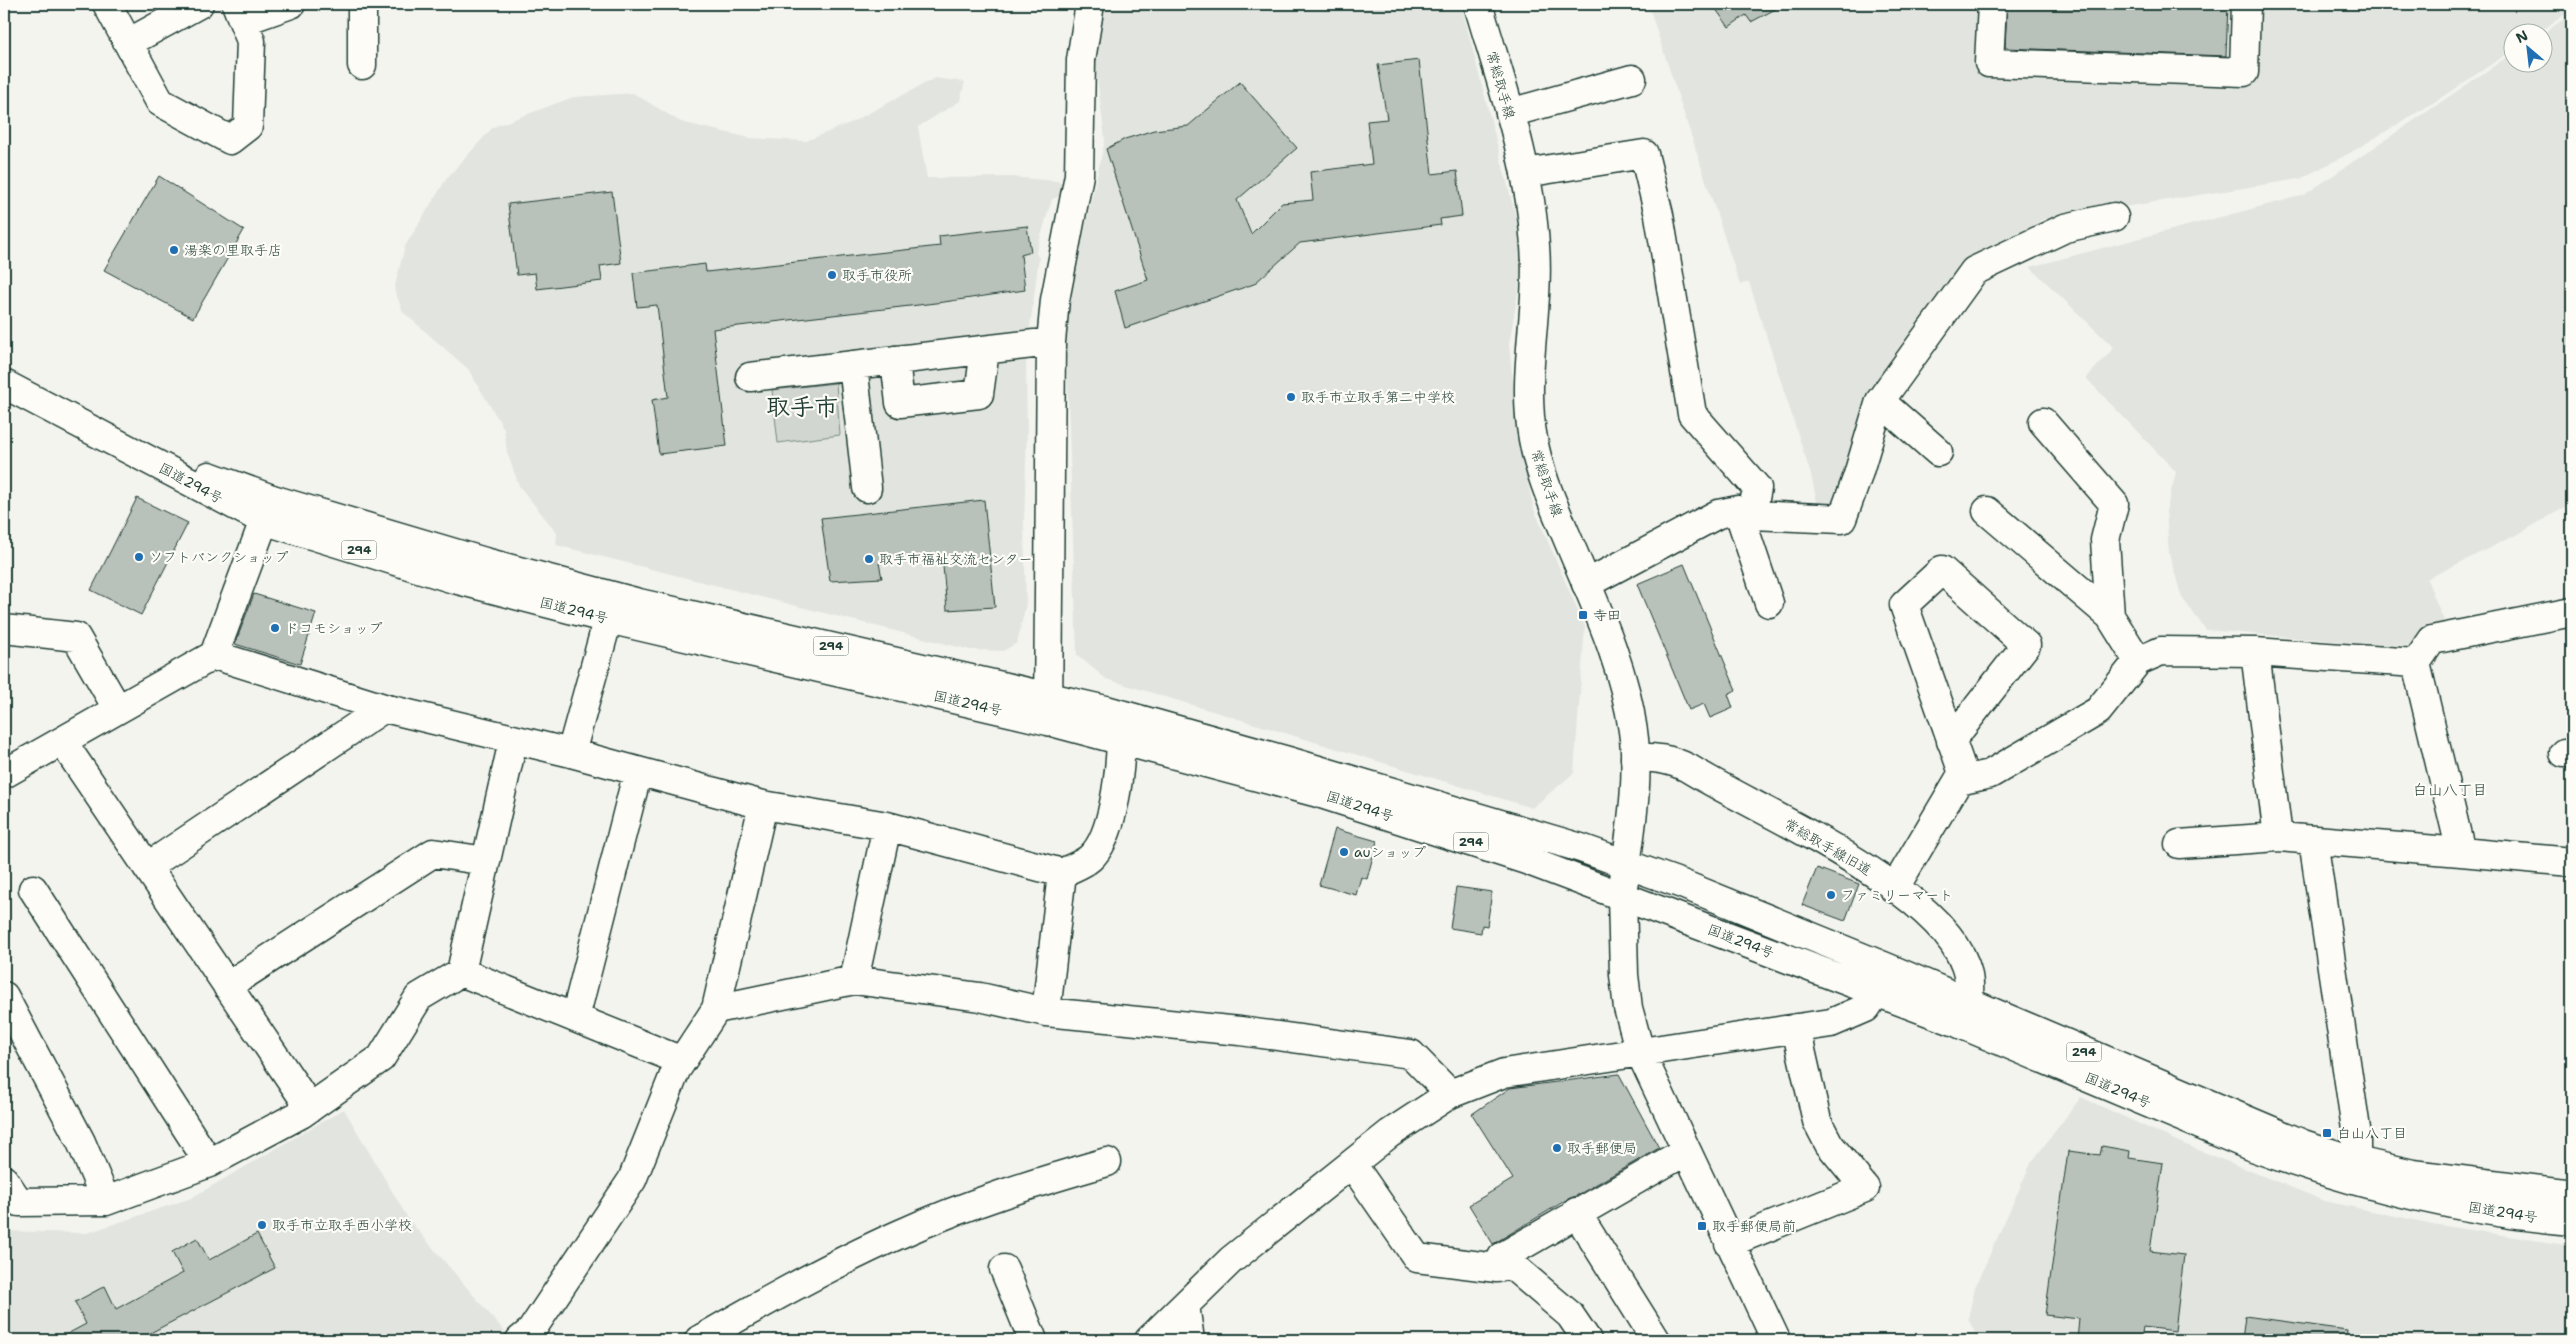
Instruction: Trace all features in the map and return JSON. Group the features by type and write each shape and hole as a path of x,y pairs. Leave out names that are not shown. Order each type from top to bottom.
{"main road":[{"path":"107,4 160,102 230,140 248,126 251,41 240,13 291,4"},
{"path":"128,43 199,4"},
{"path":"362,4 362,65"},
{"path":"1048,708 1051,342 1056,300 1080,175 1081,60 1090,4"},
{"name":"常総取手線","path":"1478,4 1510,113 1525,173 1536,246 1536,296 1529,398 1533,437 1541,473 1619,672 1631,718 1635,758 1633,814 1622,896 1624,975 1628,1008 1640,1052 1776,1340"},
{"path":"1992,4 1989,63 2244,72 2246,4"},
{"path":"1510,113 1632,79"},
{"path":"1525,173 1644,154 1659,215 1692,414 1757,488 1745,512 1769,603"},
{"path":"1586,584 1718,514 1745,512 1842,519 1857,478 1880,401 1974,271 2064,228 2114,217"},
{"path":"750,377 1051,342"},
{"path":"895,360 900,403 979,394 985,350"},
{"path":"853,365 867,488"},
{"name":"国道294号","path":"4,384 129,448 268,510 485,562 611,607 1048,708 1288,761 1581,848 1717,898 2255,1148 2353,1181 2411,1195 2478,1208 2572,1221"},
{"path":"1880,401 1938,452"},
{"path":"2043,422 2114,504 2105,540 2110,616"},
{"path":"4,774 117,708 214,655 268,510"},
{"path":"1987,511 2110,616 2138,661"},
{"path":"1894,888 1962,773 1904,605 1942,570 2026,645 1951,741"},
{"path":"571,753 611,607"},
{"path":"2461,852 2416,663 2432,640 2572,612"},
{"path":"4,629 76,637 117,708"},
{"path":"1958,781 1990,774 2098,711 2138,661 2161,651 2255,652 2416,663"},
{"path":"2255,652 2278,837"},
{"path":"214,655 384,708 513,741 571,753 763,804 887,826 1062,873 1090,858 1106,834 1120,773 1121,740"},
{"path":"147,867 384,708"},
{"name":"国道294号","path":"1048,708 1121,740 1318,792 1526,860 1877,992 1966,1014 2270,1131 2356,1161 2413,1174 2572,1194"},
{"path":"62,741 310,1108"},
{"path":"4,1180 19,1202 106,1201 209,1163 310,1108 381,1058 419,997 461,972 513,741"},
{"name":"常総取手線旧道","path":"1635,758 1657,757 1682,765 1867,868 1922,909 1944,933 1966,966 1970,989 1966,1014"},
{"path":"575,1018 638,771"},
{"path":"520,1340 532,1331 632,1180 676,1070 716,1008 763,804"},
{"path":"854,980 887,826"},
{"path":"2179,844 2278,837 2572,862"},
{"path":"2313,840 2356,1129 2356,1161"},
{"path":"227,986 433,852 486,861"},
{"path":"1046,1012 1062,873"},
{"path":"33,889 209,1163"},
{"path":"461,972 682,1061"},
{"path":"716,1008 854,980 980,997 1046,1012 1240,1031 1411,1054 1450,1094"},
{"path":"1149,1340 1231,1260 1389,1134 1450,1094 1504,1073 1796,1028 1847,1018 1866,1008 1877,992"},
{"path":"4,996 81,1142 106,1201"},
{"path":"1729,1243 1865,1188 1829,1144 1817,1121 1796,1028"},
{"path":"1587,1340 1570,1315 1502,1257 1576,1212 1686,1150"},
{"path":"699,1340 781,1293 900,1234 1024,1186 1107,1162"},
{"path":"1352,1164 1417,1258 1497,1268 1509,1263"},
{"path":"1576,1212 1656,1340"},
{"path":"1004,1269 1033,1340"},
{"path":"1185,1305 1190,1340"}],"shaded area":[{"name":"取手市立取手第二中学校","path":"1104,4 1461,4 1525,252 1509,345 1520,449 1534,509 1585,627 1574,773 1532,808 1106,679 1077,655 1065,315 1105,140 1094,54"},
{"path":"1648,4 2572,4 2572,10 2554,22 2504,22 2504,56 2433,103 2350,153 2300,179 2042,220 1948,290 1835,512 1819,512 1811,475 1749,282 1740,285"},
{"path":"2572,13 2572,503 2524,531 2427,579 2455,648 2368,644 2206,630 2182,598 2169,554 2166,511 2176,472 2086,378 2114,348 2030,267 2304,195 2504,59 2504,72 2554,72 2554,26"},
{"path":"935,78 965,82 960,101 918,127 927,178 1012,177 1058,181 1067,190 1065,195 1052,199 1036,253 1039,258 1026,358 1027,435 1024,523 1026,604 1017,643 1003,651 970,650 556,545 557,533 519,486 507,452 504,429 468,369 403,312 394,289 405,246 447,178 493,127 573,97 633,93 681,122 750,138 806,141 852,122"},
{"path":"836,383 840,435 778,443 772,390"},
{"path":"2081,1097 2179,1142 2325,1201 2433,1224 2572,1246 2572,1340 1978,1340 1968,1318 1975,1287 2031,1163"},
{"name":"取手市立取手西小学校","path":"344,1109 409,1220 512,1340 4,1340 4,1231 87,1233 191,1198"}],"building":[{"path":"1712,4 1785,4 1751,22 1746,15 1729,27"},
{"path":"2007,4 2228,4 2226,56 2005,48"},
{"path":"1419,60 1432,174 1457,171 1462,216 1440,219 1441,225 1300,243 1254,284 1125,328 1115,291 1148,280 1106,149 1125,139 1154,130 1188,126 1240,82 1297,148 1237,200 1251,234 1282,203 1313,200 1310,172 1372,164 1367,121 1387,119 1378,65"},
{"name":"湯楽の里取手店","path":"159,176 244,230 193,318 104,270"},
{"path":"612,192 621,263 600,266 602,281 537,289 535,273 517,275 508,204"},
{"path":"1027,226 1031,252 1021,255 1025,290 944,302 713,329 727,446 659,454 652,400 668,397 657,305 637,307 633,273 705,264 706,272 940,246 939,236"},
{"name":"ソフトバンクショップ","path":"137,498 188,523 141,615 91,590"},
{"name":"取手市福祉交流センター","path":"984,500 995,607 947,610 942,555 879,563 882,578 830,581 821,518"},
{"path":"1684,564 1736,690 1728,694 1733,708 1710,718 1704,704 1689,710 1637,584"},
{"name":"ドコモショップ","path":"254,594 316,613 300,664 235,644"},
{"path":"1335,829 1377,841 1367,879 1361,877 1356,895 1319,885"},
{"name":"ファミリーマート","path":"1817,868 1859,884 1845,921 1802,905"},
{"path":"1456,887 1492,892 1487,926 1482,925 1481,933 1450,928"},
{"path":"1619,1074 1659,1148 1493,1244 1469,1205 1513,1179 1472,1114 1510,1088"},
{"path":"2102,1146 2130,1151 2129,1158 2163,1163 2150,1251 2184,1255 2175,1331 2143,1327 2141,1340 2077,1340 2079,1319 2045,1315 2068,1151 2100,1155"},
{"path":"257,1234 275,1268 137,1340 56,1340 86,1324 75,1302 105,1286 116,1309 183,1273 172,1252 197,1238 209,1260"},
{"path":"2245,1316 2347,1330 2346,1340 2242,1340"}],"place":[{"name":"湯楽の里取手店","path":"174,250"},
{"name":"取手市役所","path":"832,275"},
{"name":"取手市立取手第二中学校","path":"1291,397"},
{"name":"ソフトバンクショップ","path":"139,557"},
{"name":"取手市福祉交流センター","path":"869,559"},
{"name":"寺田","path":"1583,615"},
{"name":"ドコモショップ","path":"275,628"},
{"name":"auショップ","path":"1344,852"},
{"name":"ファミリーマート","path":"1831,895"},
{"name":"白山八丁目","path":"2327,1133"},
{"name":"取手郵便局","path":"1557,1148"},
{"name":"取手市立取手西小学校","path":"262,1225"},
{"name":"取手郵便局前","path":"1702,1226"}],"district":[{"name":"取手市","path":"802,407"},
{"name":"白山八丁目","path":"2450,790"}]}
